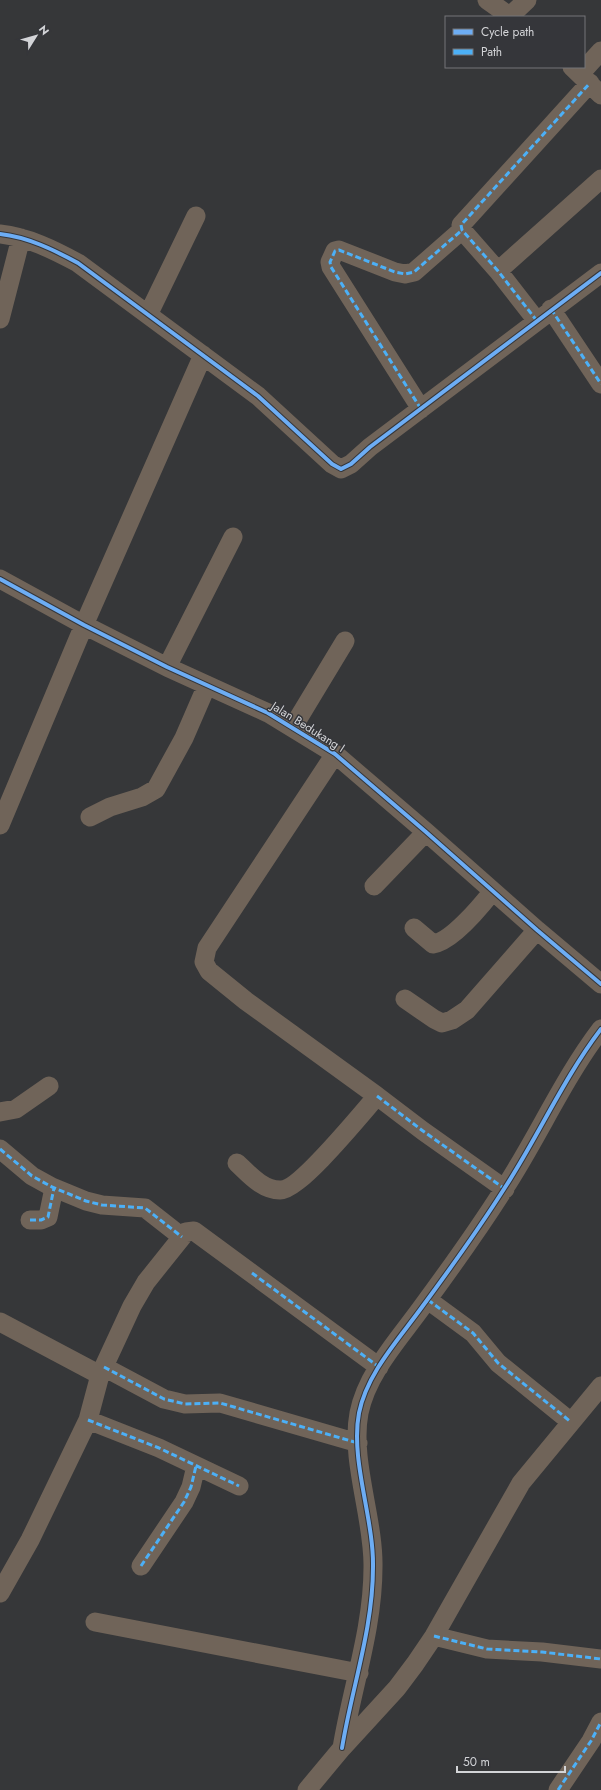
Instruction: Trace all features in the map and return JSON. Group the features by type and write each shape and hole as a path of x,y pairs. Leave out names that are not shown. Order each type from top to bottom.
{"street":[{"path":"488,0 511,16 527,0"},
{"path":"601,51 586,80 461,225 462,230 498,271 544,315 601,384"},
{"path":"498,271 601,179"},
{"path":"148,315 196,216"},
{"path":"421,409 331,268 330,262 335,252 339,250 395,272 405,274 414,272 462,230"},
{"path":"0,234 21,238 58,252 78,263 258,396 332,464 341,469 350,464 370,447 601,273"},
{"path":"0,320 21,238"},
{"path":"0,825 84,626 202,355"},
{"path":"166,667 233,537"},
{"name":"Jalan Bedukang I","path":"0,578 84,626 166,667 238,698 293,727 336,754 426,832 492,892 601,984"},
{"path":"293,727 345,641"},
{"path":"90,817 110,807 142,797 156,789 184,738 207,685"},
{"path":"336,754 207,948 204,962 209,970 246,1001 423,1131 505,1188"},
{"path":"374,886 426,832"},
{"path":"414,928 433,944 438,943 457,930 492,892"},
{"path":"405,999 434,1020 442,1023 452,1020 467,1010 537,930"},
{"path":"342,1748 366,1639 374,1566 358,1443 359,1415 361,1406 367,1390 379,1367 428,1300 505,1188 570,1073 601,1029"},
{"path":"0,1112 16,1109 49,1086"},
{"path":"237,1163 261,1184 280,1191 287,1189 306,1175 377,1096"},
{"path":"0,1149 32,1176 54,1188 86,1201 102,1205 145,1208 182,1237"},
{"path":"30,1220 41,1220 48,1217 54,1188"},
{"path":"0,1592 30,1540 88,1420 102,1371 132,1306 146,1282 189,1230 194,1230 379,1367"},
{"path":"428,1300 473,1333 498,1363 571,1422"},
{"path":"0,1322 102,1371 164,1398 185,1404 220,1403 358,1443"},
{"path":"307,1790 342,1748 397,1688 434,1636 516,1490 601,1386"},
{"path":"88,1420 121,1432 238,1486"},
{"path":"141,1566 184,1502 191,1487 196,1466"},
{"path":"95,1622 359,1673"},
{"path":"434,1636 458,1644 487,1649 542,1652 601,1660"},
{"path":"558,1790 591,1741 601,1722"}],"marked path":[{"path":"537,321 498,271 462,230 461,225 590,83"},
{"path":"421,409 331,267 330,262 335,251 339,250 395,272 405,274 414,272 462,230"},
{"path":"551,309 601,384"},
{"path":"377,1096 423,1131 505,1189"},
{"path":"0,1149 32,1176 52,1187 86,1201 102,1205 145,1208 182,1237"},
{"path":"30,1220 41,1220 48,1217 54,1188"},
{"path":"252,1273 379,1367"},
{"path":"428,1300 473,1333 498,1363 571,1422"},
{"path":"104,1367 164,1399 185,1404 220,1403 358,1443"},
{"path":"88,1420 159,1448 239,1486"},
{"path":"141,1566 184,1502 191,1487 196,1466"},
{"path":"434,1636 487,1649 542,1652 601,1659"},
{"path":"558,1790 591,1741 601,1722"}],"cycle path":[{"path":"0,234 31,241 78,263 258,396 332,464 341,469 351,464 370,447 601,273"},
{"path":"0,579 84,625 167,667 268,713 335,754 601,984"},
{"path":"342,1748 366,1635 372,1590 372,1549 360,1470 357,1431 359,1413 363,1398 376,1370 453,1264 494,1204 587,1048 601,1029"}]}
